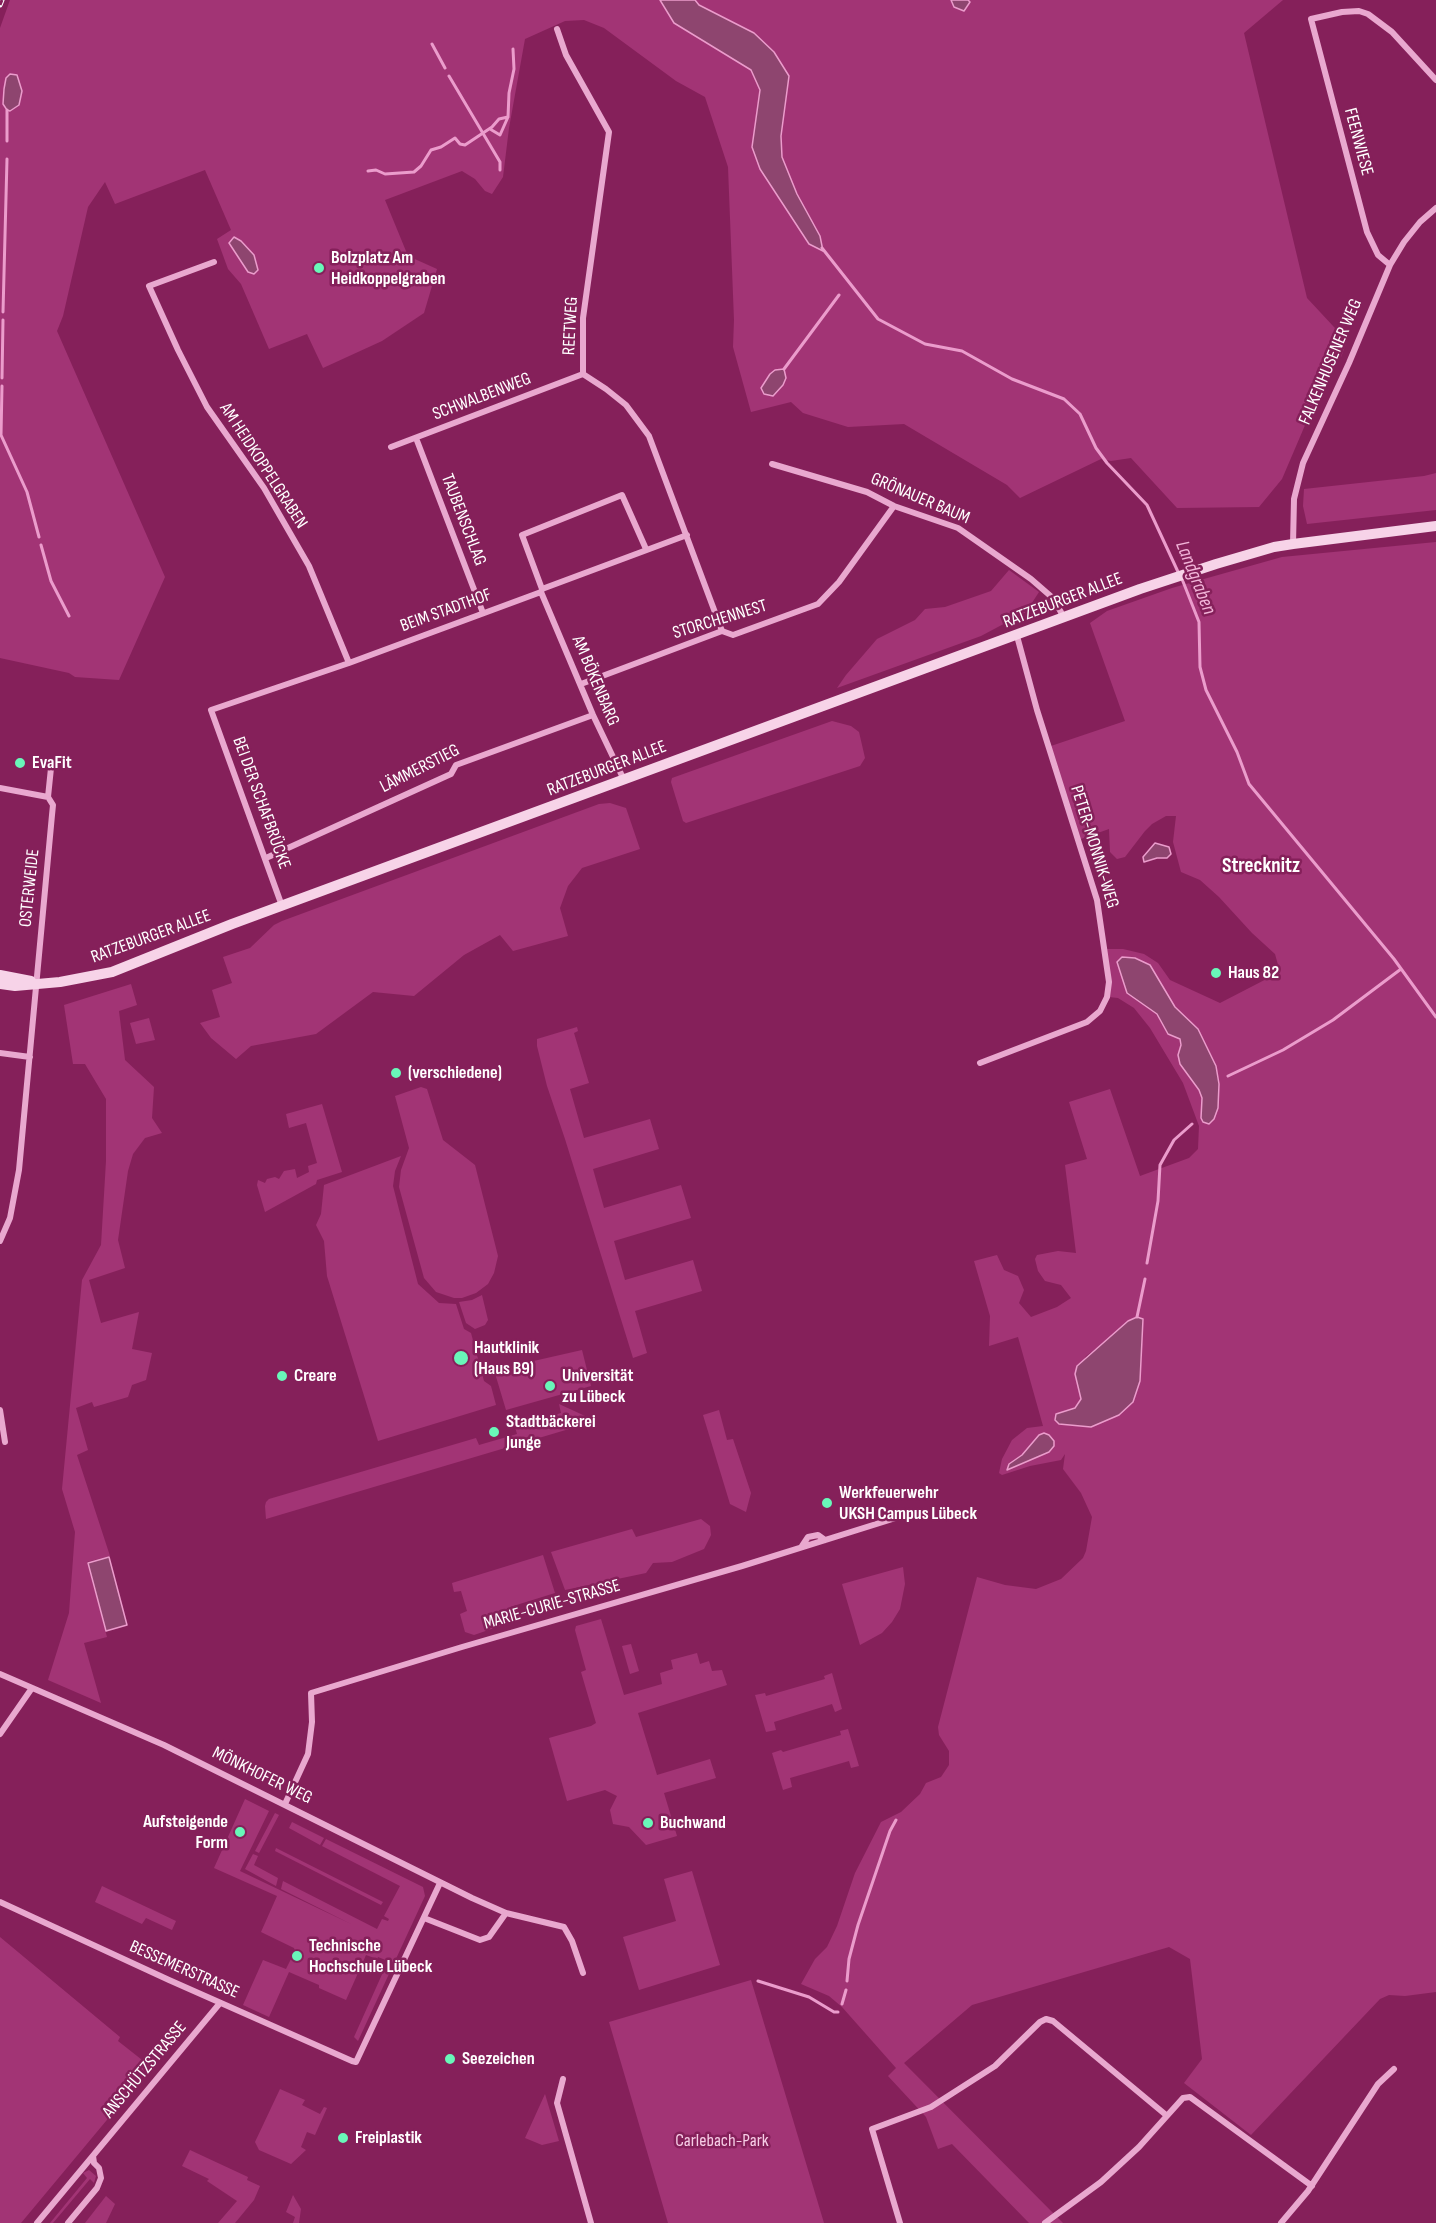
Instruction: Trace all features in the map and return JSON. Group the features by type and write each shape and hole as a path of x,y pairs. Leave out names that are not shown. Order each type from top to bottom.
{"main road":[{"name":"RATZEBURGER ALLEE","path":"0,984 15,986 83,979 112,972 1167,580 1263,550 1293,544 1436,526"},
{"name":"RATZEBURGER ALLEE","path":"0,975 37,983"}],"street":[{"name":"FEENWIESE","path":"1390,265 1378,255 1367,232 1311,19 1342,12 1359,11 1368,14 1392,32 1436,80"},
{"name":"REETWEG","path":"557,29 566,55 609,132 583,318 583,374 626,405 649,436 722,631"},
{"name":"FALKENHUSENER WEG","path":"1293,544 1294,500 1303,464 1390,265 1404,242 1436,208"},
{"name":"AM HEIDKOPPELGRABEN","path":"214,262 149,286 207,407 264,488 309,566 349,663"},
{"name":"SCHWALBENWEG","path":"391,447 583,374"},
{"name":"TAUBENSCHLAG","path":"416,438 483,613"},
{"name":"GRÖNAUER BAUM","path":"772,464 867,492 894,506 958,528 1031,579 1054,599 1065,618"},
{"name":"AM BÖKENBARG","path":"624,780 592,715 522,535 622,495 646,549"},
{"name":"STORCHENNEST","path":"581,684 722,631 733,635 818,604 839,582 894,506"},
{"name":"BEIM STADTHOF","path":"211,710 349,663 687,535"},
{"name":"PETER-MONNIK-WEG","path":"981,1063 1087,1022 1100,1011 1107,997 1109,982 1097,900 1037,710 1017,636"},
{"name":"BEI DER SCHAFBRÜCKE","path":"211,710 282,907"},
{"name":"LÄMMERSTIEG","path":"266,858 451,774 456,765 592,715"},
{"name":"OSTERWEIDE","path":"0,1241 10,1218 19,1170 53,805 48,797 51,768"},
{"path":"0,788 48,797"},
{"path":"0,1053 30,1057"},
{"path":"0,1410 5,1442"},
{"name":"MARIE-CURIE-STRASSE","path":"285,1804 308,1754 312,1722 311,1693 918,1511"},
{"name":"MÖNKHOFER WEG","path":"0,1674 164,1745 440,1883 506,1913 564,1928 572,1941 583,1973"},
{"path":"0,1734 32,1688"},
{"path":"440,1883 424,1917 480,1940 489,1937 506,1913"},
{"name":"BESSEMERSTRASSE","path":"0,1902 220,2003 357,2062 424,1917"},
{"name":"ANSCHÜTZSTRASSE","path":"37,2223 220,2003"},
{"path":"900,2223 872,2129 931,2108 995,2066 1040,2022 1046,2019 1053,2021 1166,2115"},
{"path":"1281,2223 1312,2186 1378,2084 1394,2069"},
{"path":"563,2079 557,2103 591,2223"},
{"path":"1045,2223 1101,2182 1138,2147 1183,2098 1190,2097 1312,2186"},
{"path":"68,2223 97,2188 101,2178 93,2156"}],"green space":[{"path":"10,0 660,0 674,23 751,70 760,90 752,147 797,194 782,157 781,136 789,76 695,0 1283,0 1244,33 1307,298 1347,341 1341,357 1335,355 1282,479 1259,507 1177,508 1131,458 1111,461 1101,459 1020,498 1007,485 904,424 848,427 803,413 791,402 751,412 733,347 728,167 705,97 676,81 604,28 584,20 565,21 525,39 503,177 492,194 485,191 475,179 462,171 385,200 408,256 437,269 424,313 382,341 323,368 307,334 269,349 241,284 228,269 217,239 231,230 205,170 115,204 105,182 88,207 63,316 57,331 165,577 119,680 75,677 69,673 0,658 0,28"},
{"path":"1436,473 1436,510 1307,524 1303,506 1304,489"},
{"path":"1436,542 1436,1992 1405,1996 1389,1995 1380,1999 1251,2135 1184,2083 1202,2059 1190,1959 1169,1947 972,2005 904,2063 1063,2223 1029,2223 952,2144 938,2149 926,2117 888,2076 896,2068 842,2007 829,1996 801,1984 815,1959 827,1947 837,1926 855,1873 881,1822 901,1812 920,1794 926,1783 941,1777 949,1765 949,1751 939,1735 938,1727 977,1577 1005,1585 1036,1589 1061,1579 1083,1558 1086,1551 1092,1517 1081,1493 1063,1469 1065,1454 1061,1460 1030,1466 1002,1475 999,1473 1002,1459 1012,1440 1027,1428 1043,1426 1018,1337 989,1346 990,1316 974,1261 997,1255 1004,1270 1018,1276 1024,1290 1019,1303 1031,1317 1057,1307 1071,1298 1061,1285 1045,1281 1038,1271 1035,1259 1037,1255 1058,1251 1076,1253 1065,1165 1087,1159 1069,1102 1110,1089 1140,1176 1189,1158 1198,1149 1199,1126 1183,1083 1150,1028 1134,1008 1118,998 1109,997 1105,949 1123,949 1144,954 1158,963 1170,980 1220,1003 1280,972 1275,954 1219,897 1200,880 1181,872 1173,842 1176,816 1166,816 1152,824 1125,857 1117,859 1110,852 1109,829 1078,840 1048,747 1125,721 1090,623 1107,611 1172,588 1282,557","holes":["1150,965 1175,1007 1198,1029 1216,1066 1219,1084 1201,1118 1202,1098 1199,1090 1180,1064 1178,1055 1180,1039 1168,1034 1157,1014","1143,1319 1140,1381 1091,1427 1059,1424 1056,1414 1075,1408 1081,1399 1075,1374 1086,1356"]},
{"path":"1009,570 1039,592 1026,612 981,636 837,688 877,639 915,620 925,609 945,607 991,591"},
{"path":"832,721 851,726 859,732 865,758 860,766 686,823 683,821 671,782 672,778"},
{"path":"610,803 626,808 640,849 582,868 568,886 560,908 568,936 513,951 500,935 464,955 414,996 373,992 316,1034 251,1046 236,1059 211,1038 200,1023 220,1017 212,990 232,983 223,957 250,948 274,925 599,804"},
{"path":"131,984 137,1005 119,1011 125,1060 154,1087 152,1118 162,1133 145,1138 133,1154 128,1171 118,1240 125,1268 89,1280 101,1323 139,1312 132,1349 152,1353 146,1380 132,1385 128,1397 94,1407 92,1402 76,1408 88,1450 77,1455 110,1556 87,1562 107,1637 84,1643 101,1703 48,1680 69,1613 75,1532 62,1489 82,1280 101,1245 106,1161 106,1099 85,1064 73,1064 64,1005"},
{"path":"149,1018 155,1040 136,1044 130,1023"},
{"path":"577,1027 578,1031 574,1033 589,1083 570,1089 584,1138 650,1119 659,1149 593,1169 604,1208 681,1185 691,1218 614,1241 625,1280 693,1260 702,1291 635,1311 647,1353 633,1358 547,1086 537,1046 537,1039"},
{"path":"421,1087 427,1089 443,1140 475,1165 498,1256 494,1273 488,1284 476,1293 462,1298 436,1292 424,1278 399,1187 401,1170 409,1148 395,1096"},
{"path":"322,1104 342,1172 317,1180 316,1184 265,1212 257,1185 258,1180 265,1183 267,1179 275,1177 279,1179 284,1171 295,1169 297,1178 309,1172 308,1166 317,1163 306,1123 289,1128 286,1114"},
{"path":"401,1156 395,1171 393,1186 418,1284 439,1303 456,1304 464,1329 471,1333 484,1381 491,1386 496,1405 378,1441 327,1276 324,1241 316,1225 321,1214 324,1185"},
{"path":"482,1295 488,1320 485,1325 475,1329 466,1323 459,1302 472,1300"},
{"path":"582,1350 591,1386 506,1410 494,1370"},
{"path":"559,1404 596,1421 266,1519 265,1506 269,1499 476,1438 479,1445 517,1434 515,1427 561,1413"},
{"path":"719,1410 727,1440 733,1439 751,1493 746,1512 730,1504 703,1415"},
{"path":"701,1519 710,1526 711,1535 704,1549 672,1562 653,1563 646,1573 565,1590 551,1552 632,1529 636,1537"},
{"path":"543,1555 555,1593 510,1607 500,1626 474,1635 465,1632 460,1614 467,1611 461,1591 454,1592 452,1583"},
{"path":"903,1567 905,1584 900,1609 882,1633 860,1645 842,1584"},
{"path":"601,1619 624,1695 662,1684 660,1673 673,1669 671,1660 697,1653 700,1664 709,1661 712,1671 722,1670 727,1685 638,1713 657,1775 710,1759 716,1778 664,1793 677,1836 646,1845 629,1827 613,1824 610,1810 617,1796 605,1790 567,1801 549,1738 596,1723 581,1672 586,1670 575,1630 576,1626"},
{"path":"631,1644 639,1671 630,1674 622,1646"},
{"path":"832,1673 842,1709 835,1712 832,1704 774,1722 776,1730 766,1732 755,1695 765,1693 766,1696 825,1679 824,1676"},
{"path":"848,1729 859,1766 851,1768 849,1761 790,1778 792,1787 783,1790 772,1753 781,1750 783,1752 841,1735 840,1731"},
{"path":"245,1799 269,1811 240,1871 351,1924 281,1889 283,1881 377,1929 382,1919 388,1921 389,1919 384,1916 400,1886 322,1846 326,1839 423,1887 425,1896 358,2041 354,2037 388,1961 378,1957 377,1959 366,1955 346,2000 289,1972 269,2017 243,2005 263,1960 286,1969 295,1951 294,1948 261,1932 277,1896 214,1868"},
{"path":"275,1813 279,1815 259,1853 255,1851"},
{"path":"292,1822 324,1838 320,1845 289,1828"},
{"path":"276,1848 383,1902 381,1905 275,1851"},
{"path":"253,1854 258,1856 254,1865 278,1878 276,1886 245,1869"},
{"path":"692,1871 720,1965 639,1990 623,1937 676,1921 664,1879"},
{"path":"102,1886 176,1921 172,1930 146,1918 142,1924 95,1902"},
{"path":"0,1937 120,2037 118,2041 151,2067 21,2223 0,2223"},
{"name":"Carlebach-Park","path":"751,1980 824,2223 668,2223 609,2022"},
{"path":"280,2089 305,2100 302,2105 320,2114 324,2107 327,2108 315,2135 307,2132 301,2147 306,2150 291,2164 259,2150 255,2142"},
{"path":"545,2094 559,2141 542,2145 525,2138"},
{"path":"190,2150 248,2177 247,2180 260,2186 254,2200 235,2223 218,2223 237,2201 207,2181 209,2179 182,2166"},
{"path":"89,2170 96,2176 94,2183 90,2179 53,2223 50,2223 87,2178 83,2173"},
{"path":"293,2195 301,2209 299,2223 293,2223 295,2217 286,2212"},
{"path":"106,2196 115,2204 106,2223 85,2223"}],"shaded area":[{"path":"660,0 695,0 699,5 754,33 774,52 789,76 781,136 782,157 797,194 820,236 823,251 809,244 760,169 752,147 760,90 751,70 674,23"},
{"path":"951,0 970,2 964,11 954,7"},
{"path":"10,74 17,75 22,91 19,105 10,111 3,104 6,78"},
{"path":"234,237 254,255 258,270 254,274 248,272 229,243"},
{"path":"784,369 786,378 783,385 773,396 764,394 761,388 770,374 775,370"},
{"path":"1155,843 1169,847 1171,854 1167,858 1144,862 1143,857"},
{"path":"1122,957 1135,958 1150,965 1175,1007 1198,1029 1216,1066 1219,1084 1218,1108 1214,1119 1209,1124 1203,1122 1201,1118 1202,1098 1199,1090 1180,1064 1178,1055 1180,1039 1168,1034 1157,1014 1127,993 1117,962"},
{"path":"1137,1317 1143,1319 1140,1381 1133,1402 1119,1415 1091,1427 1059,1424 1055,1420 1056,1414 1075,1408 1081,1399 1075,1374 1077,1366 1128,1321"},
{"path":"1044,1433 1054,1441 1054,1446 1049,1452 1007,1470 1009,1464 1022,1455 1039,1435"},
{"path":"109,1557 127,1625 106,1631 88,1563"}],"waterway":[{"path":"432,44 445,68"},
{"path":"490,129 500,135 508,117 509,93 514,69 513,49"},
{"path":"449,76 500,162 500,170"},
{"path":"7,110 7,141"},
{"path":"368,171 376,170 385,174 414,172 421,166 431,150 455,138 460,144 465,145 492,127 499,119 508,117"},
{"path":"3,312 7,159"},
{"name":"Landgraben","path":"822,248 878,319 925,344 962,351 1012,379 1064,399 1080,414 1096,448 1107,463 1147,505 1179,574"},
{"path":"784,369 839,295"},
{"path":"2,378 3,320"},
{"path":"2,386 1,435 27,492 39,537"},
{"path":"41,545 51,581 69,616"},
{"name":"Landgraben","path":"1182,579 1199,622 1200,667 1206,690 1237,752 1249,784 1394,959 1436,1017"},
{"path":"1228,1076 1283,1050 1333,1020 1401,969"},
{"path":"1147,1263 1158,1201 1160,1165 1174,1140 1192,1124"},
{"path":"1137,1317 1145,1279"},
{"path":"847,1981 849,1959 858,1925 890,1831 896,1820"},
{"path":"758,1981 809,1997 834,2012 838,2012"},
{"path":"842,2004 846,1990"}],"railway":[{"path":"0,5 2,0"}],"place":[{"name":"Bolzplatz Am Heidkoppelgraben","path":"319,268"},
{"name":"EvaFit","path":"20,763"},
{"name":"Haus 82","path":"1216,973"},
{"name":"(verschiedene)","path":"396,1073"},
{"name":"Hautklinik (Haus B9)","path":"461,1358"},
{"name":"Creare","path":"282,1376"},
{"name":"Universität zu Lübeck","path":"550,1386"},
{"name":"Stadtbäckerei Junge","path":"494,1432"},
{"name":"Werkfeuerwehr UKSH Campus Lübeck","path":"827,1503"},
{"name":"Buchwand","path":"648,1823"},
{"name":"Aufsteigende Form","path":"240,1832"},
{"name":"Technische Hochschule Lübeck","path":"297,1956"},
{"name":"Seezeichen","path":"450,2059"},
{"name":"Freiplastik","path":"343,2138"}],"district":[{"name":"Strecknitz","path":"1261,867"}]}
